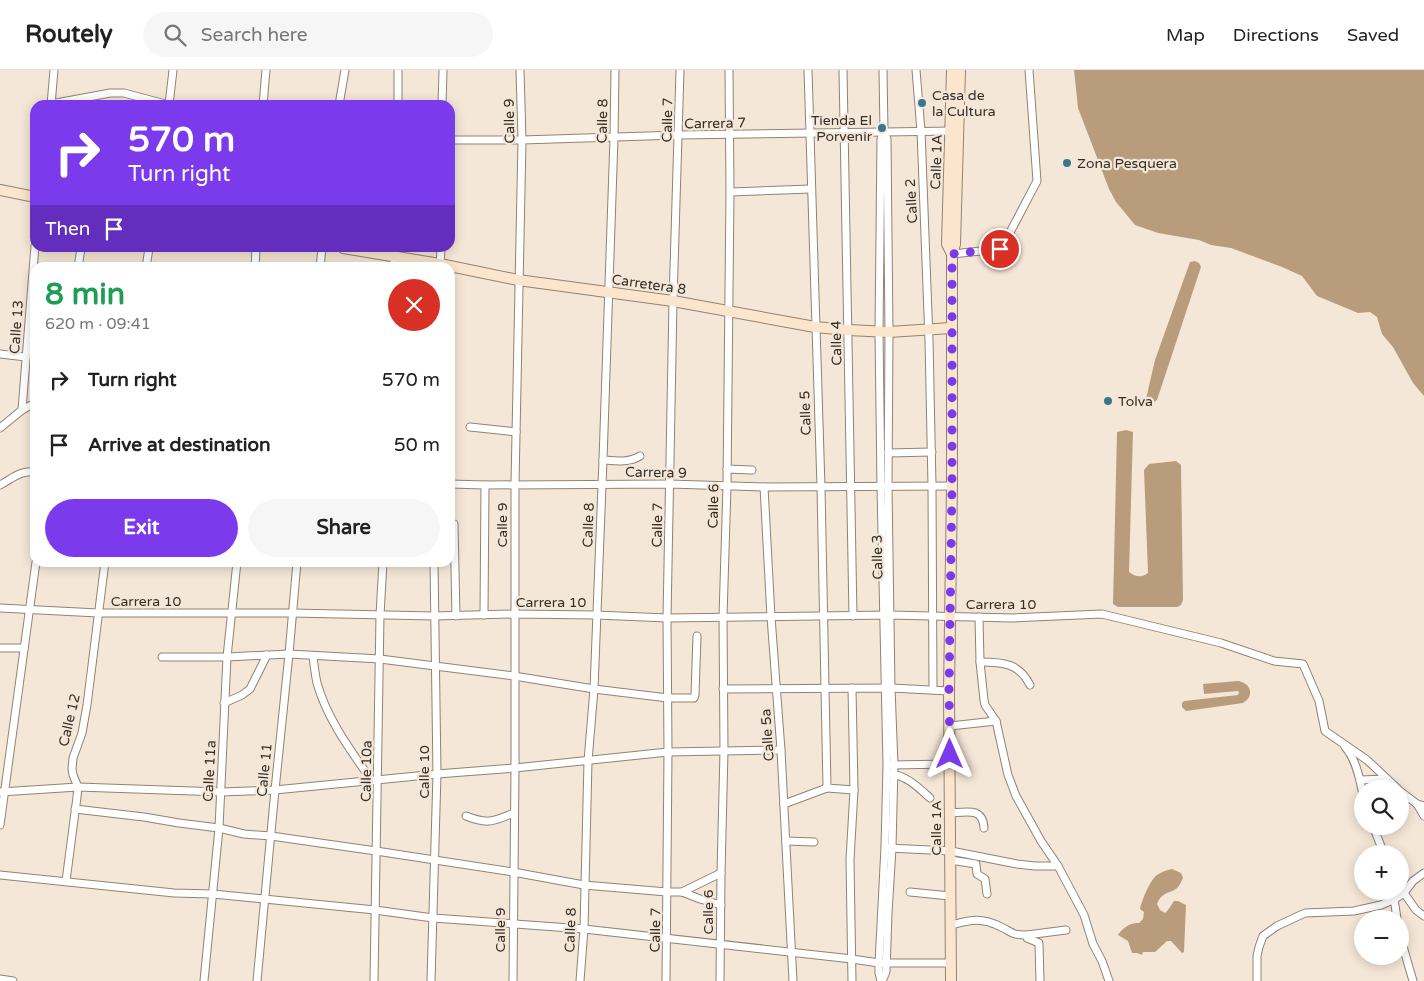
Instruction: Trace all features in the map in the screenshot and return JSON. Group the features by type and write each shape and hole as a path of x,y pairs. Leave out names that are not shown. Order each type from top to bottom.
{"street":[{"path":"51,100 54,70"},
{"path":"170,100 174,70"},
{"path":"263,100 266,70"},
{"path":"340,100 346,70"},
{"path":"398,70 398,100"},
{"path":"442,100 443,70"},
{"name":"Calle 9","path":"512,981 515,768 515,484 522,140 520,70"},
{"name":"Calle 8","path":"580,981 584,929 588,761 594,690 603,460 615,70"},
{"name":"Calle 7","path":"666,981 667,618 673,301 680,70"},
{"name":"Calle 6","path":"720,981 724,751 723,618 729,310 730,70"},
{"name":"Calle 5","path":"808,70 827,788"},
{"name":"Calle 4","path":"843,70 853,616"},
{"name":"Calle 3","path":"882,981 886,972 882,963 888,913 891,765 884,486 887,139 884,132 883,70"},
{"name":"Calle 2","path":"916,70 921,131 932,452 933,690"},
{"name":"Calle 1A","path":"952,70 954,131"},
{"name":"Calle 1A","path":"951,981 949,691 952,486 952,254 947,244 960,70"},
{"path":"952,254 1000,249 1037,181 1029,70"},
{"path":"72,100 110,93 124,93 150,100"},
{"name":"Carrera 7","path":"455,140 954,131"},
{"path":"730,192 811,189"},
{"path":"0,190 30,196"},
{"name":"Carretera 8","path":"395,252 427,262"},
{"name":"Carretera 8","path":"455,269 518,280 729,310 815,327 884,332 928,331 952,328"},
{"name":"Calle 13","path":"22,410 30,313"},
{"name":"Calle 3","path":"884,332 888,453 884,486"},
{"path":"0,354 26,357"},
{"path":"0,428 30,406"},
{"path":"470,426 516,432"},
{"path":"888,453 932,452"},
{"path":"603,460 624,461 640,456"},
{"path":"727,469 752,470"},
{"path":"0,485 21,473 30,472"},
{"name":"Carrera 9","path":"455,484 670,484 764,487 952,486"},
{"path":"484,615 485,485"},
{"name":"Calle 5a","path":"764,487 793,952 793,981"},
{"path":"0,825 2,792 35,567"},
{"name":"Calle 12","path":"66,881 78,787 73,775 73,758 82,733 87,705 103,567"},
{"name":"Calle 11a","path":"204,981 218,828 227,656 237,567"},
{"name":"Calle 11","path":"257,981 290,654 297,567"},
{"name":"Calle 10a","path":"374,981 375,781 383,567"},
{"name":"Calle 10","path":"432,981 437,774 434,567"},
{"path":"455,567 456,616"},
{"name":"Carrera 10","path":"0,608 98,613 292,613 434,616 596,614 667,618 887,615 1012,618 1102,614 1221,643 1274,661 1303,664 1319,701 1325,731 1341,742"},
{"path":"979,617 980,662 984,700 996,721 1008,775 1041,841 1058,866 1084,915 1093,944 1102,961 1109,981"},
{"path":"162,657 290,654 380,659 514,676 594,690 668,698 694,698 697,636"},
{"path":"0,648 24,648"},
{"path":"224,703 250,689 267,655"},
{"path":"313,656 317,683 336,727 375,781"},
{"path":"980,662 997,662 1020,670 1030,685"},
{"path":"723,688 888,688 949,691"},
{"path":"852,688 854,790 850,860 852,981"},
{"path":"950,726 996,721"},
{"path":"1341,742 1367,760 1387,779"},
{"path":"1341,742 1348,751 1360,780 1387,779"},
{"path":"2,792 78,787 220,792 275,790 668,752 781,750"},
{"path":"891,765 950,764"},
{"path":"890,774 900,776 916,785 930,798"},
{"path":"784,804 827,788 854,790"},
{"path":"1409,797 1421,805 1424,816"},
{"path":"75,809 144,817 179,824 218,828 244,834 376,850 584,885 682,892 721,905"},
{"path":"466,816 488,822 514,812"},
{"path":"950,813 978,813 984,821 984,828"},
{"path":"786,841 814,842"},
{"path":"889,848 1035,866 1058,866"},
{"path":"950,856 976,864 977,874 985,879 987,894"},
{"path":"682,892 721,873"},
{"path":"1409,886 1424,873"},
{"path":"0,875 174,893 213,894 375,910 433,918 667,937 882,963 951,963"},
{"path":"910,892 950,896"},
{"path":"1257,981 1257,956 1263,936 1277,926 1305,913 1354,911 1376,907 1393,900"},
{"path":"1409,900 1416,910 1424,916"},
{"path":"950,925 978,920 996,924 1013,935 1066,930"},
{"path":"1027,935 1029,940 1039,943 1040,981"},
{"path":"1408,965 1413,981"},
{"path":"0,979 13,981"}],"shaded area":[{"path":"1074,70 1424,70 1424,396 1413,383 1393,347 1382,334 1377,317 1370,312 1358,313 1317,296 1302,276 1231,248 1158,233 1135,225 1116,202 1109,189 1078,108"},
{"path":"1195,261 1201,267 1157,400 1148,402 1146,399 1155,360 1190,262"},
{"path":"1126,430 1133,432 1129,572 1134,575 1141,576 1148,573 1144,470 1149,464 1176,461 1181,465 1183,600 1181,605 1177,607 1118,607 1113,604 1117,432"},
{"path":"1238,681 1246,684 1250,690 1249,697 1243,703 1186,711 1182,707 1184,701 1238,695 1238,691 1204,694 1203,684"},
{"path":"1172,869 1181,873 1183,878 1177,888 1162,896 1157,904 1160,910 1165,913 1174,901 1186,905 1184,952 1182,953 1171,941 1167,941 1155,952 1143,952 1142,955 1132,953 1128,941 1118,935 1127,926 1139,923 1143,919 1144,912 1140,909 1149,886 1157,875"}],"place":[{"name":"Casa de la Cultura","path":"922,103"},
{"name":"Tienda El Porvenir","path":"882,128"},
{"name":"Zona Pesquera","path":"1067,163"},
{"name":"Tolva","path":"1108,401"}],"route":[{"path":"950,754 952,254 1000,249"}]}
